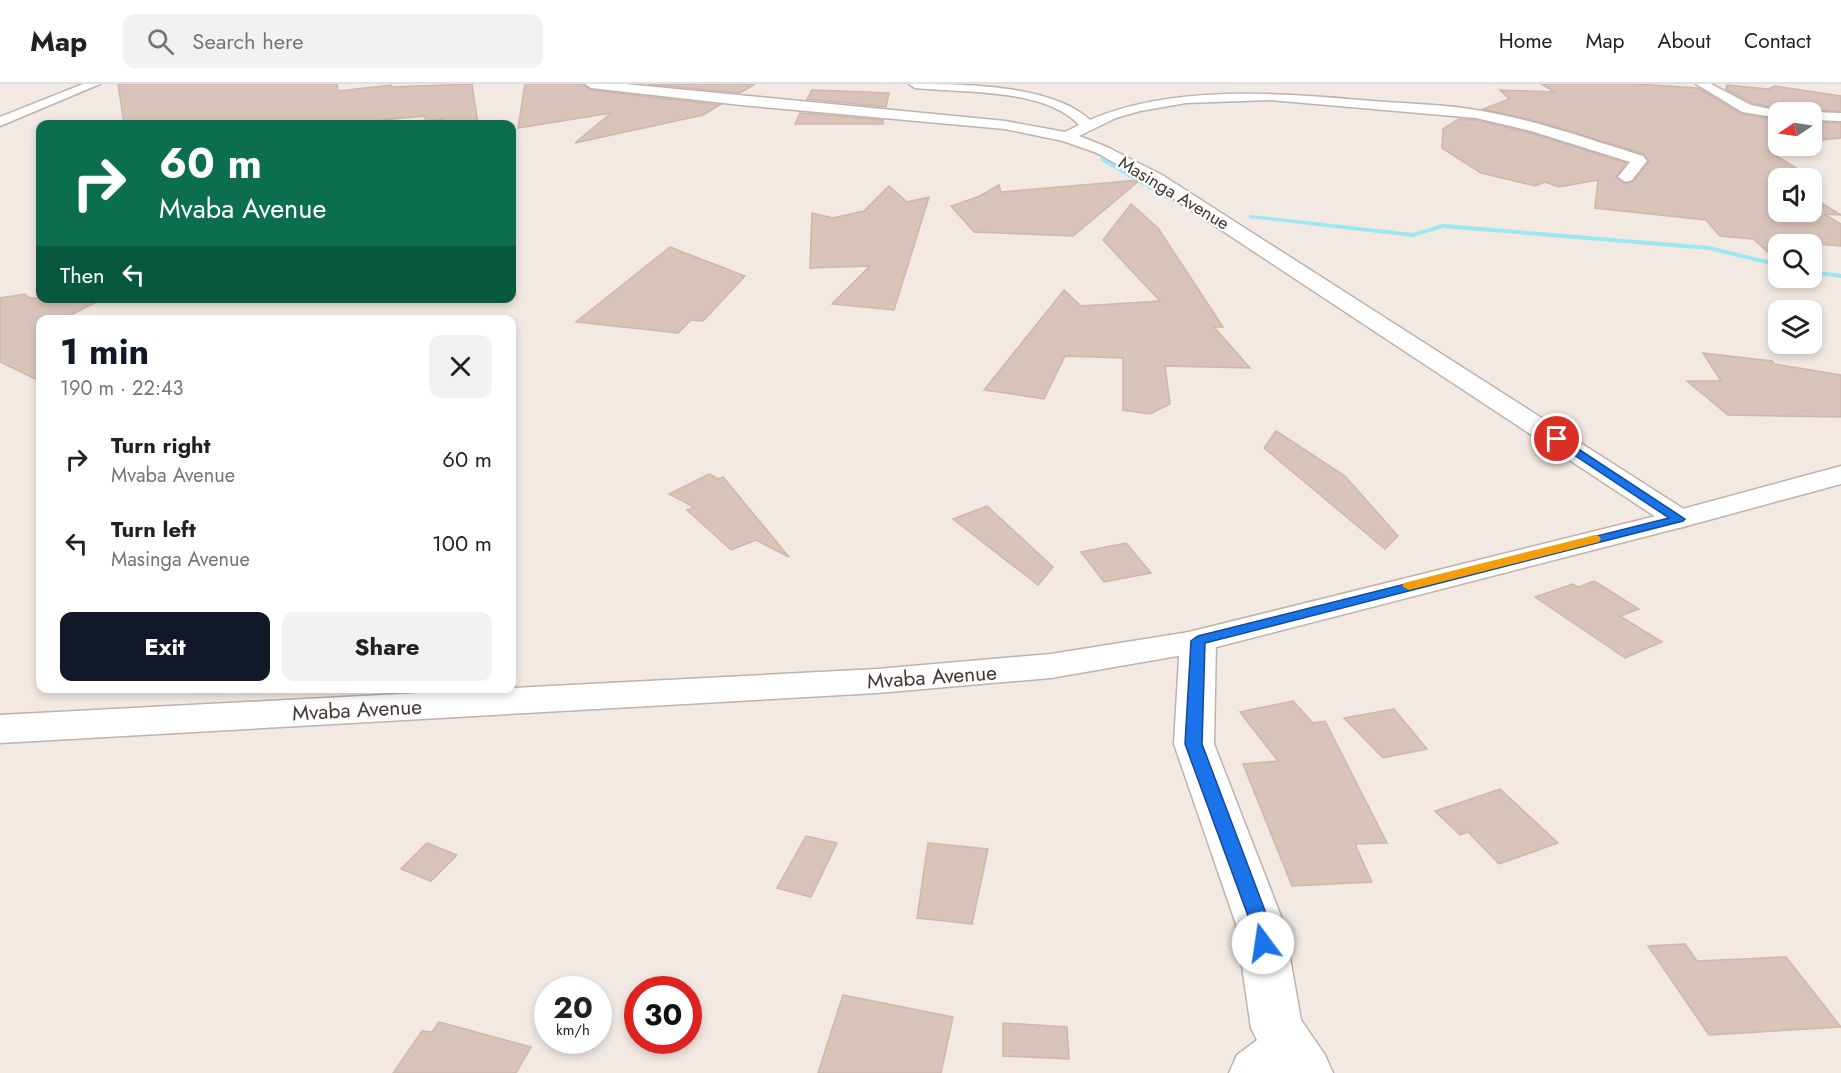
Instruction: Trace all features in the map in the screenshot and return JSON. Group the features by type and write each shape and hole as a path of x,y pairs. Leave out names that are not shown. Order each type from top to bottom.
{"street":[{"path":"0,122 94,84"},
{"name":"Masinga Avenue","path":"591,84 741,101 1005,125 1067,137 1102,150 1156,179 1679,519"},
{"path":"915,84 1047,99 1077,114 1088,127"},
{"path":"1702,84 1747,109 1768,112"},
{"path":"1067,137 1125,110 1169,101 1253,96 1452,111 1525,126 1637,159 1639,161 1626,177"},
{"path":"1822,116 1841,117"},
{"name":"Mvaba Avenue","path":"0,729 951,676 1051,666 1198,641 1679,519 1841,475"},
{"path":"1198,641 1194,744 1260,924 1284,1064"}],"building":[{"path":"118,84 337,84 338,91 391,85 392,87 472,84 477,120 426,120 424,116 382,120 123,120"},
{"path":"525,84 583,84 591,90 720,105 703,115 575,143 611,113 518,128"},
{"path":"648,84 755,84 740,93"},
{"path":"1541,84 1636,84 1698,88 1741,114 1768,118 1768,156 1776,156 1796,168 1768,168 1768,222 1822,222 1822,203 1841,215 1824,214 1841,224 1841,246 1822,244 1822,234 1768,234 1768,252 1753,239 1720,236 1706,220 1595,208 1598,180 1559,187 1545,182 1535,186 1481,173 1442,148 1443,129 1459,119 1476,120 1530,133 1626,163 1616,177 1625,184 1634,181 1649,162 1644,154 1540,122 1483,109 1509,99 1500,90 1555,92"},
{"path":"1727,85 1768,89 1775,86 1841,96 1841,111 1822,110 1822,102 1768,102 1768,106 1752,103 1726,89"},
{"path":"812,90 889,93 886,107 807,99"},
{"path":"800,113 883,120 883,124 795,124"},
{"path":"1822,122 1841,123 1841,138 1822,140"},
{"path":"1140,180 1073,236 974,232 951,206 980,196 999,185 1001,192"},
{"path":"889,186 907,202 929,197 894,310 832,304 870,266 810,268 812,213 833,218 864,211"},
{"path":"1131,204 1158,228 1223,327 1214,327 1250,368 1165,366 1170,404 1150,414 1123,410 1123,358 1065,356 1044,399 984,390 1064,290 1081,306 1160,301 1103,240"},
{"path":"670,247 745,276 703,321 691,320 678,333 576,322"},
{"path":"25,294 29,298 36,298 36,303 94,303 71,315 36,315 36,379 0,362 0,298"},
{"path":"1703,353 1772,361 1775,364 1841,375 1841,417 1728,415 1687,381 1721,381"},
{"path":"1276,431 1345,476 1398,536 1385,549 1264,448"},
{"path":"709,474 718,479 723,477 789,557 756,540 731,550 687,510 694,507 669,494"},
{"path":"987,506 1053,567 1038,585 953,519"},
{"path":"1126,543 1151,573 1104,582 1081,552"},
{"path":"1594,581 1639,609 1620,616 1662,642 1625,658 1535,597 1573,584 1578,587"},
{"path":"1293,701 1313,723 1325,721 1387,843 1355,844 1372,882 1292,886 1243,764 1278,761 1240,712"},
{"path":"1394,709 1427,749 1383,758 1344,718"},
{"path":"1500,789 1558,843 1499,864 1468,832 1460,835 1435,811"},
{"path":"806,836 837,843 811,897 777,888"},
{"path":"427,843 457,855 431,881 401,869"},
{"path":"928,843 988,849 972,924 917,918"},
{"path":"1685,944 1697,961 1786,957 1841,1027 1709,1035 1648,946"},
{"path":"843,995 953,1017 941,1073 818,1073"},
{"path":"439,1022 531,1047 516,1073 393,1073 422,1031 432,1032"},
{"path":"1003,1023 1067,1027 1069,1059 1003,1056"}],"waterway":[{"path":"1102,159 1165,196 1205,215"},
{"path":"1251,217 1413,235 1443,226 1518,231 1709,248 1768,262"},
{"path":"1822,273 1841,276"}],"slow traffic":[{"path":"1409,586 1595,539"}],"route":[{"path":"1263,943 1260,924 1194,744 1198,641 1679,519 1557,439"}]}
